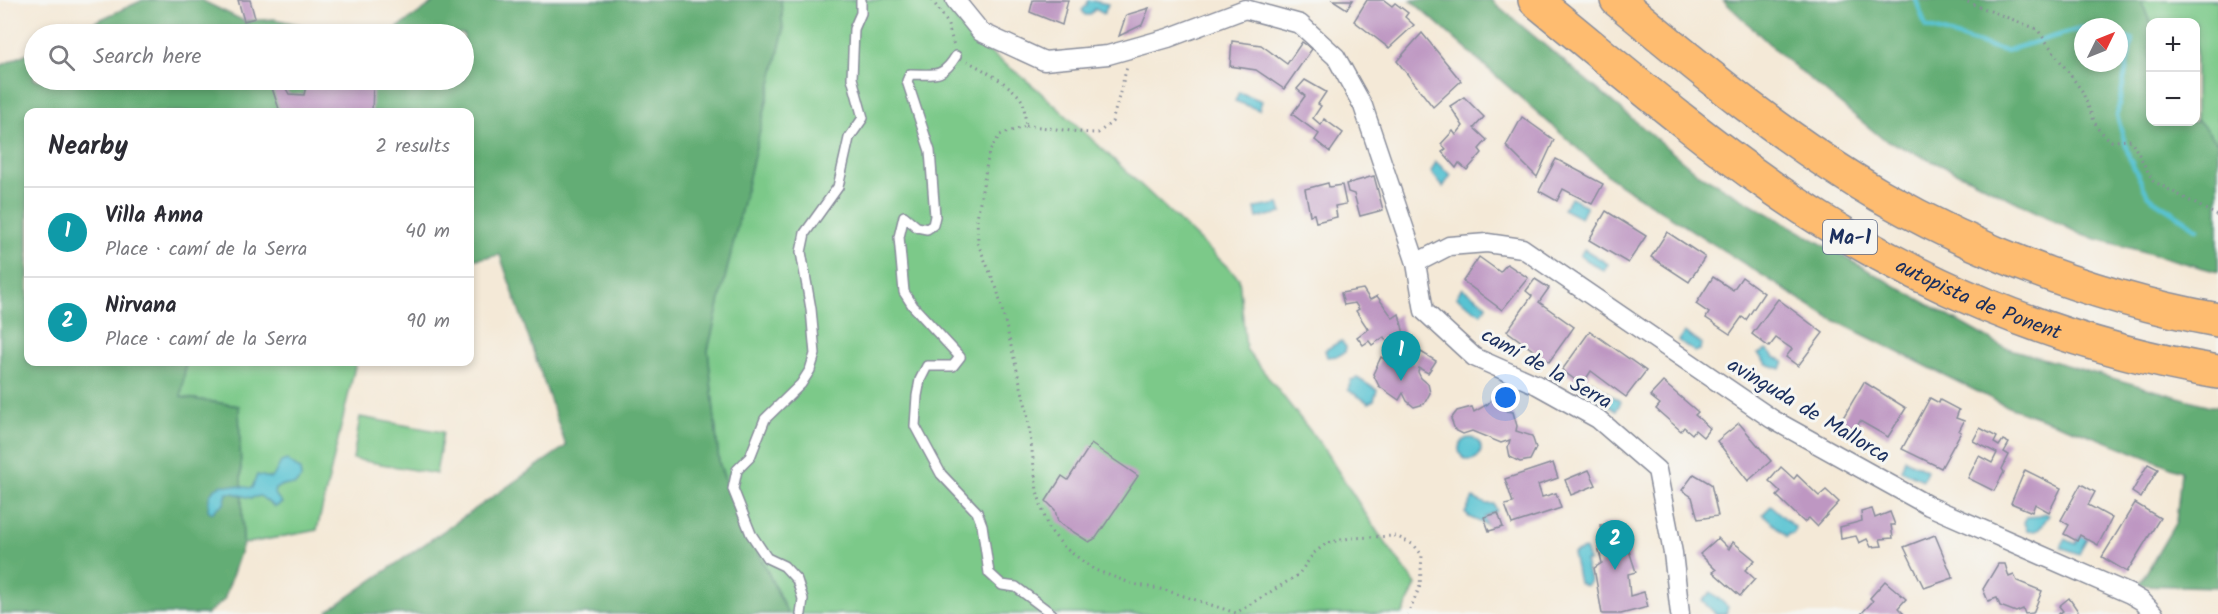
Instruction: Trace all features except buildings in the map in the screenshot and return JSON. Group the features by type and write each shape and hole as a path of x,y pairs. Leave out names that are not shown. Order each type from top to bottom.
{"highway":[{"name":"autopista de Ponent","path":"1535,0 1741,165 1810,212 1882,256 1958,293 2036,325 2117,350 2218,372"},
{"name":"Ma-1","path":"1617,0 1771,123 1842,172 1917,215 1995,253 2074,283 2158,307 2218,320"}],"street":[{"name":"camí de la Serra","path":"955,0 981,32 1044,61 1108,55 1168,38 1245,9 1300,24 1336,57 1363,106 1416,263 1424,311 1474,357 1538,385 1598,419 1657,470 1673,553 1680,614"},
{"name":"avinguda de Mallorca","path":"1416,263 1449,246 1487,243 1522,248 1772,419 1929,506 2130,594 2142,601 2154,614"}],"lane":[{"path":"801,614 803,599 797,580 784,566 767,558 751,534 733,489 737,470 750,457 765,419 801,384 810,370 815,354 811,309 801,252 805,233 838,187 849,138 863,118 852,78 854,30 861,13 861,0"},
{"path":"956,56 948,70 936,74 909,74 907,81 930,151 935,216 933,225 927,229 917,226 904,216 899,237 904,292 913,306 960,357 953,366 927,366 920,380 915,426 941,474 977,512 982,525 989,573 1002,585 1016,586 1052,614"}],"path":[{"path":"932,0 947,22 956,56 981,68 1008,86 1023,101 1026,126"},
{"path":"1962,0 2037,29 2082,92 2097,128 2111,141 2131,140 2153,181 2218,216"},
{"path":"1131,49 1112,122 1098,133 1071,133 1049,127 1026,126 1000,135 989,152 977,218 978,244 997,289 1027,411 1037,491 1048,528 1065,548 1095,570 1133,584 1165,590 1236,614 1298,574 1314,553 1327,543 1350,538 1396,536 1414,545 1422,555 1420,586 1407,614"}],"green space":[{"path":"143,0 201,0 244,21 274,19 297,24 90,24"},
{"path":"437,0 781,0 783,33 708,350 719,463 729,492 788,614 327,614 328,611 566,446 500,255 474,259 474,108 24,108 24,366 185,366 181,397 239,406 243,544 224,600 207,614 0,614 0,66 24,55 24,90 474,90 474,24 403,24"},
{"path":"781,0 944,0 962,27 974,39 1027,80 1239,278 1246,349 1322,446 1378,533 1416,584 1403,614 788,614 729,492 719,462 708,350 783,33"},
{"path":"1411,0 1491,0 1697,173 2003,347 2210,406 2218,406 2218,587 2139,585 2176,522 2181,471 2098,438 2008,407 1826,316 1613,180"},
{"path":"1723,0 2141,0 2148,18 2146,18 2146,126 2200,126 2200,123 2218,143 2218,272 2082,235 1971,179 1882,138 1783,57"},
{"path":"2141,0 2218,0 2218,143 2200,123 2200,18 2148,18"},
{"path":"185,366 355,366 317,530 243,544 239,406 181,397"},
{"path":"360,417 443,432 436,474 353,459"}],"water":[{"path":"1088,0 1108,4 1104,14 1095,9 1090,15 1085,15 1082,10"},
{"path":"1239,92 1262,101 1259,110 1235,101"},
{"path":"1436,162 1451,175 1443,187 1431,172"},
{"path":"1571,198 1587,206 1581,218 1563,209"},
{"path":"1279,204 1282,213 1257,218 1255,208"},
{"path":"1584,249 1608,264 1604,271 1580,256"},
{"path":"1462,288 1487,305 1481,314 1456,297"},
{"path":"1684,332 1701,343 1700,350 1695,352 1679,341"},
{"path":"1341,341 1346,347 1345,352 1338,356 1327,357 1325,350"},
{"path":"1767,350 1774,357 1784,361 1781,369 1767,364 1758,354"},
{"path":"1357,378 1377,390 1374,400 1369,403 1348,390 1351,380"},
{"path":"1591,381 1621,402 1616,411 1584,388"},
{"path":"1470,438 1478,441 1481,449 1478,457 1470,460 1462,457 1459,449 1462,441"},
{"path":"1905,459 1927,470 1923,480 1901,470"},
{"path":"287,460 300,470 301,478 295,485 282,485 275,489 274,493 282,503 275,507 260,496 251,498 227,493 224,504 212,513 208,510 210,495 218,487 229,485 252,488 257,475 273,477 281,462"},
{"path":"1473,498 1486,504 1494,504 1497,511 1484,517 1487,525 1465,513"},
{"path":"1771,506 1795,527 1793,534 1788,534 1787,537 1763,514"},
{"path":"2045,513 2049,515 2038,530 2027,530 2024,523 2026,517 2040,516"},
{"path":"2080,535 2087,538 2079,554 2061,547 2065,539 2076,544"},
{"path":"1585,549 1589,561 1585,561 1590,581 1586,586 1579,583 1573,553"},
{"path":"1711,592 1728,607 1726,614 1716,614 1702,601"}],"waterway":[{"path":"1916,0 1926,27 2005,51 2074,31"},
{"path":"2128,38 2132,39 2128,59"},
{"path":"2125,72 2117,115 2129,157 2148,196 2198,229"}],"place":[{"name":"Villa Anna","path":"1401,381"},
{"name":"Nirvana","path":"1615,570"}]}
